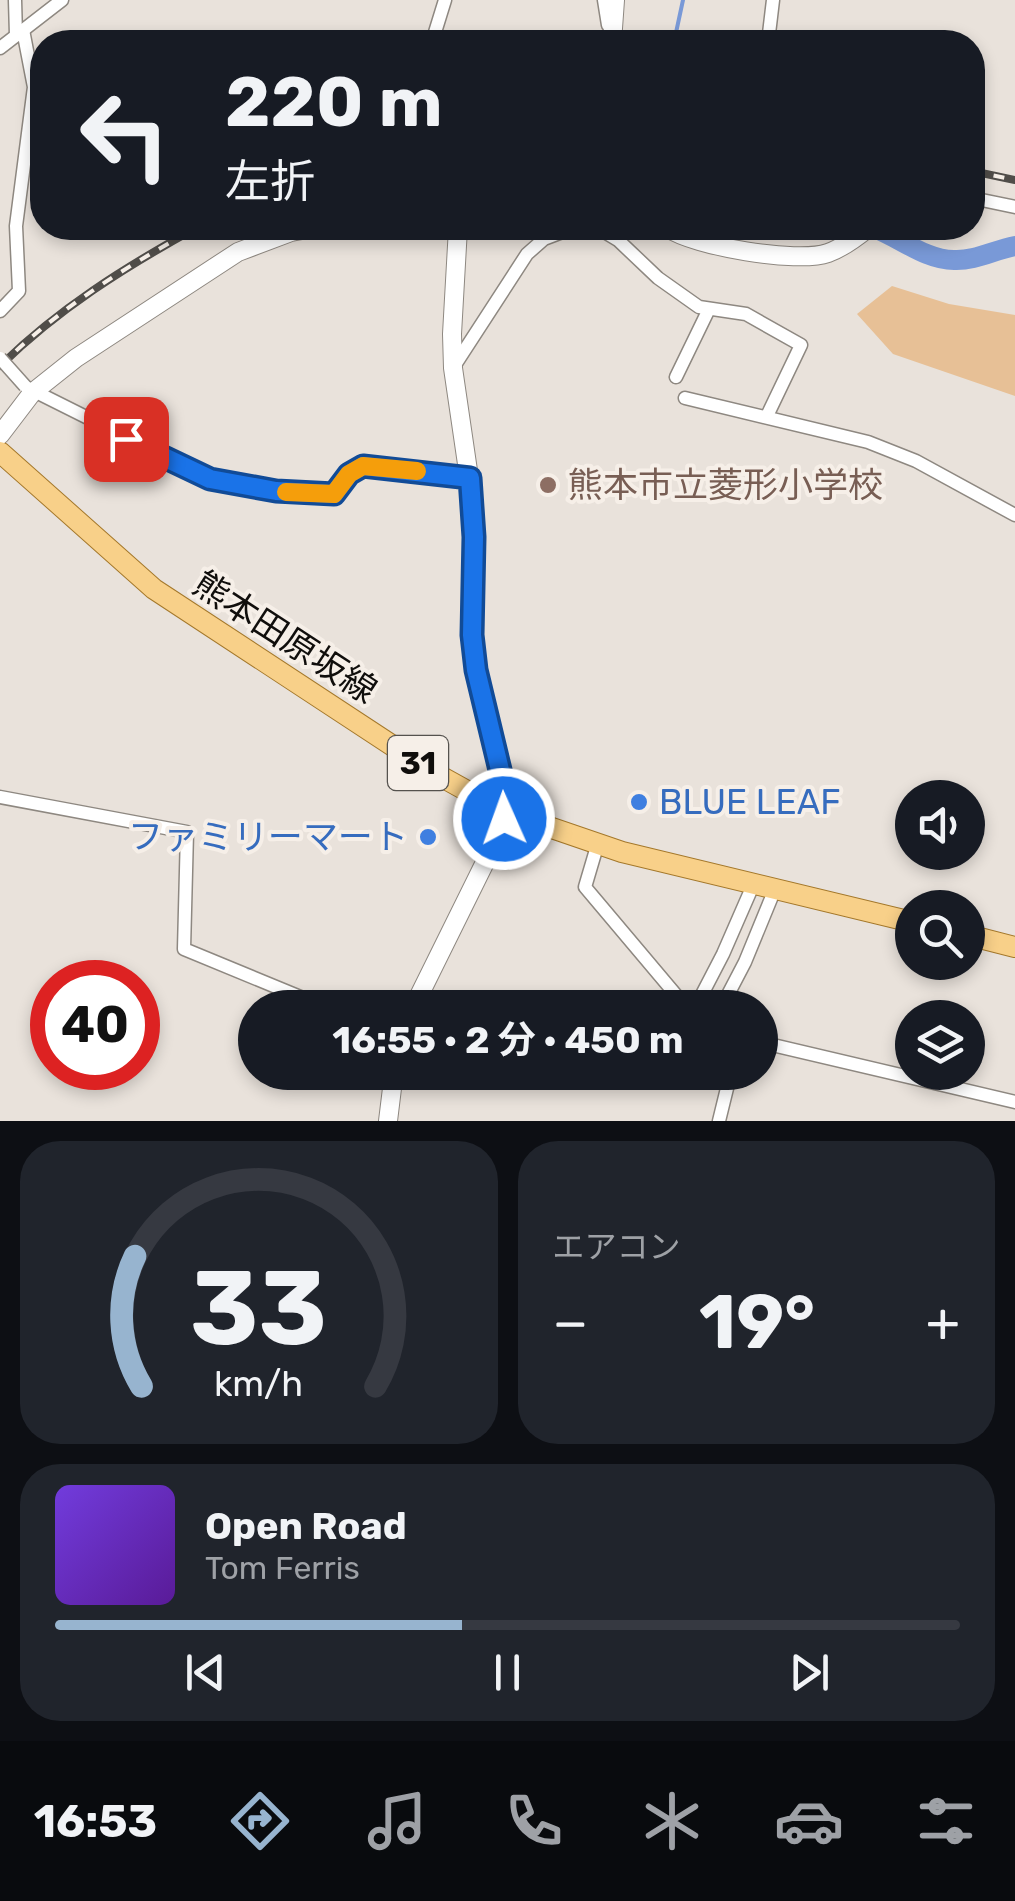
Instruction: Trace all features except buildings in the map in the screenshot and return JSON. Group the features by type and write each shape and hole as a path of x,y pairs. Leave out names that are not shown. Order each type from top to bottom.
{"main road":[{"name":"熊本田原坂線","path":"0,452 154,589 430,771 505,812 598,843 895,918"},
{"path":"985,939 1015,947"}],"street":[{"path":"15,0 30,73"},
{"path":"0,48 62,0"},
{"path":"436,30 445,0"},
{"path":"604,0 610,30"},
{"path":"613,30 615,0"},
{"path":"769,30 773,0"},
{"path":"0,311 19,291 16,226 30,118"},
{"path":"985,201 1015,207"},
{"path":"0,435 28,389 238,252 270,240"},
{"path":"422,990 496,838 506,795 476,670 472,635 474,537 470,478 453,368 457,240"},
{"path":"453,368 527,254 543,240"},
{"path":"618,240 658,278 699,308 746,314 801,345 766,416"},
{"path":"693,240 813,256 831,252 850,240"},
{"path":"676,377 709,309"},
{"path":"0,358 28,389 210,479 276,491 334,494 349,474 363,466 470,478"},
{"path":"685,398 833,431 916,461 1015,515"},
{"path":"0,797 187,832 184,948 283,990"},
{"path":"598,843 585,887 672,990"},
{"path":"704,990 765,886"},
{"path":"729,990 752,946 765,886"},
{"path":"778,1046 1015,1102"},
{"path":"388,1121 392,1090"},
{"path":"719,1121 727,1090"}],"shaded area":[{"path":"892,286 949,304 1015,315 1015,396 893,354 857,314"}],"waterway":[{"path":"677,30 683,0"},
{"path":"898,240 954,260 1015,246"}],"railway":[{"path":"985,174 1015,180"},
{"path":"0,366 93,290 175,240"}],"slow traffic":[{"path":"286,492 334,494 349,474 363,466 417,471"}],"place":[{"name":"熊本市立菱形小学校","path":"548,485"},
{"name":"BLUE LEAF","path":"639,802"},
{"name":"ファミリーマート","path":"428,837"}],"route":[{"path":"126,439 210,479 276,491 334,494 349,474 363,466 470,478 474,537 472,635 476,670 502,768 504,819"}]}
